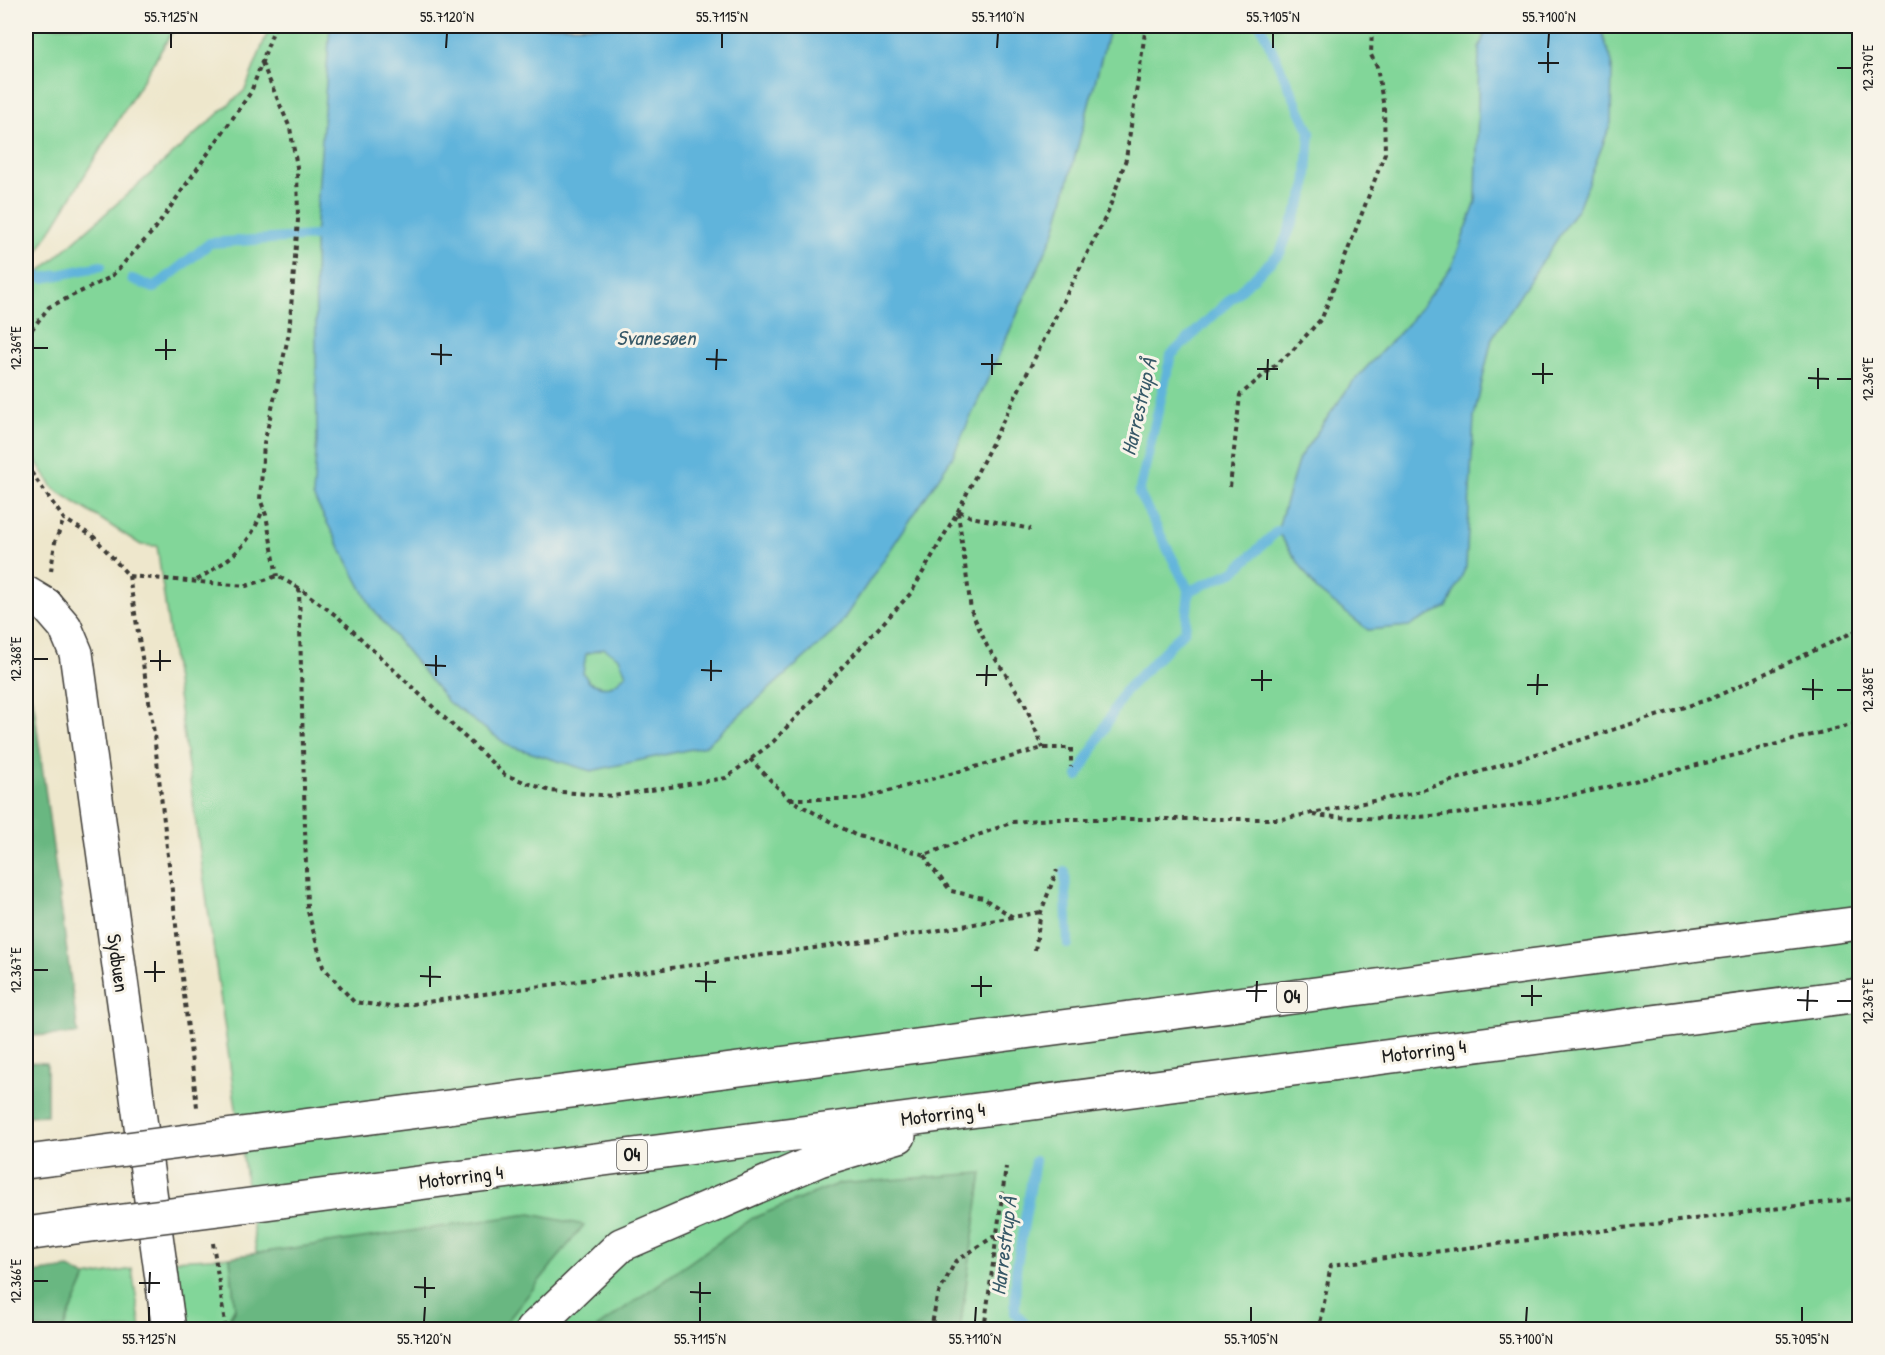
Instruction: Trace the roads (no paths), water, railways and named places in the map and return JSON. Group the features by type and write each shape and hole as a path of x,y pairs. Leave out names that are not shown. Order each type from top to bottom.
{"main road":[{"name":"Sydbuen","path":"36,599 65,627 76,653 169,1329"},
{"name":"O4","path":"26,1162 1860,923"},
{"name":"Motorring 4","path":"26,1234 1860,994"},
{"name":"O4","path":"532,1329 621,1245 819,1160 983,1109"},
{"name":"O4","path":"26,1156 58,1158"}],"water":[{"name":"Svanesøen","path":"330,26 1110,26 1055,231 952,458 837,629 705,746 591,771 509,746 448,702 372,608 313,496 317,439 315,236","holes":["604,648 619,658 626,674 613,685 605,687 595,685 589,682 583,673 586,654"]},
{"path":"1488,26 1600,26 1612,62 1611,123 1579,206 1492,338 1474,417 1466,567 1447,607 1409,626 1368,630 1317,590 1277,531 1299,458 1351,384 1410,321 1452,266 1476,202 1479,48"}],"waterway":[{"name":"Harrestrup Å","path":"1078,776 1124,692 1185,630 1189,591 1139,493 1171,355 1280,253 1306,189 1310,132 1261,26"},
{"path":"132,279 154,288 210,243 315,236"},
{"path":"26,274 44,278 101,266"},
{"path":"1189,591 1235,571 1277,531"},
{"name":"Harrestrup Å","path":"1065,872 1068,944"},
{"name":"Harrestrup Å","path":"1031,1330 1015,1313 1016,1270 1035,1161"}]}
